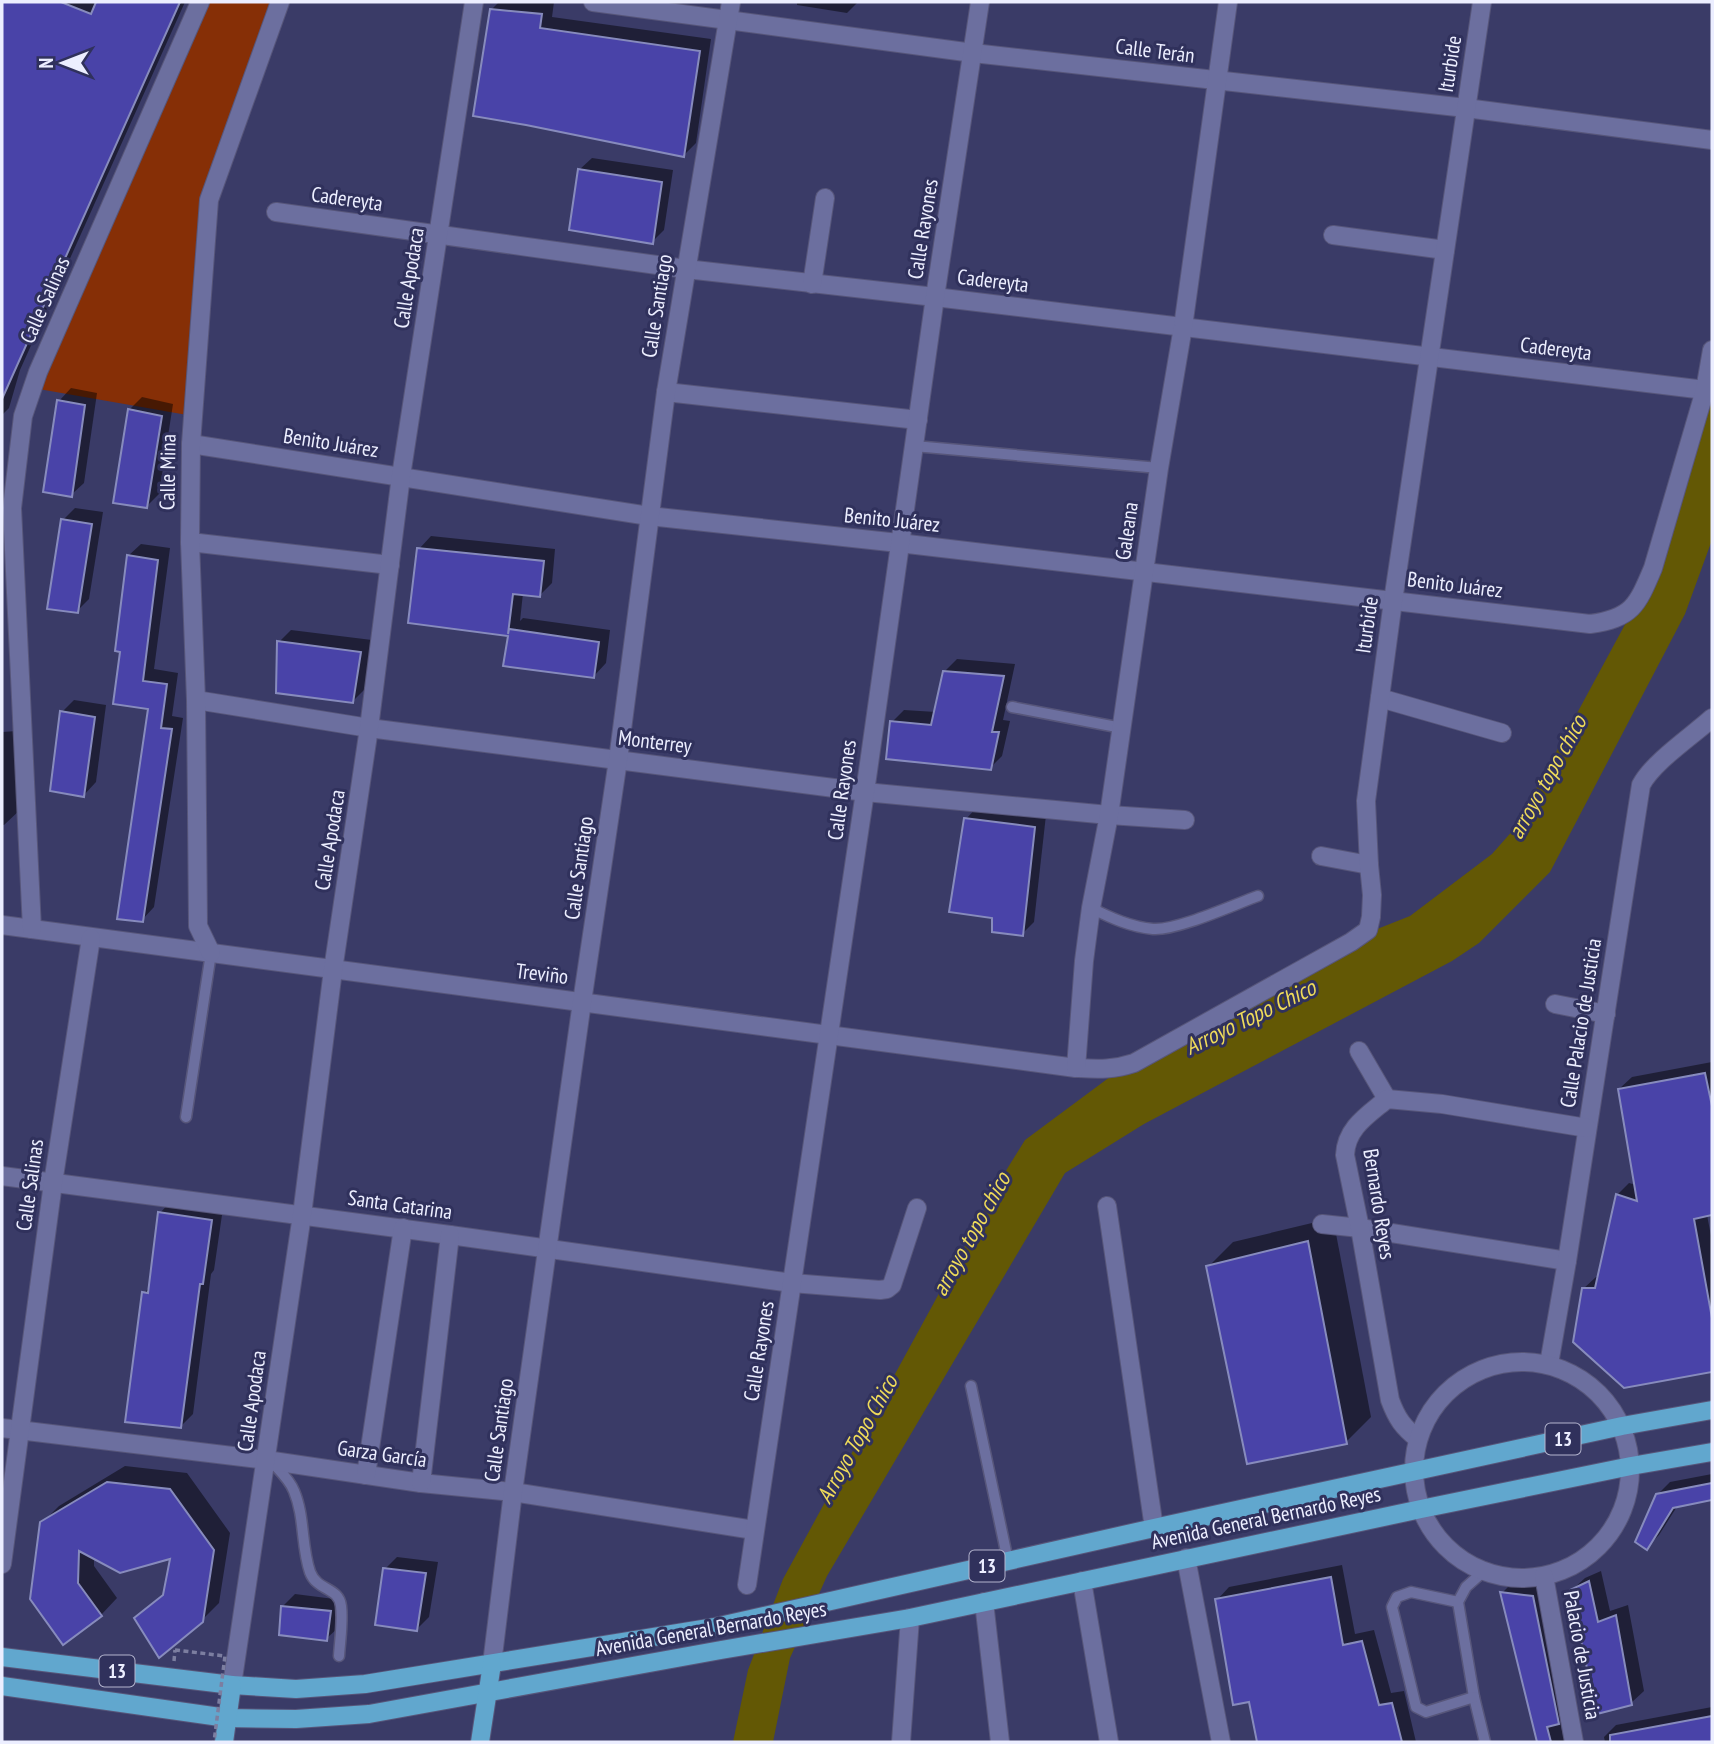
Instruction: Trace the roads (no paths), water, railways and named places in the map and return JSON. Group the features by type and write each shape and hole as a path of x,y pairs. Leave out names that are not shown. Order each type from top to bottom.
{"main road":[{"name":"Avenida General Bernardo Reyes","path":"2,1657 232,1685 296,1689 365,1684 715,1627 1622,1426 1712,1410"},
{"name":"Avenida General Bernardo Reyes","path":"2,1686 228,1718 296,1719 369,1714 910,1618 1421,1508 1712,1451"},
{"name":"Calle Santiago","path":"480,1742 492,1664"},
{"path":"224,1742 232,1685"}],"street":[{"name":"Calle Salinas","path":"32,929 20,670 7,508 23,416 38,372 200,2"},
{"name":"Calle Mina","path":"211,953 198,926 196,700 190,542 191,444 209,200 281,2"},
{"name":"Calle Apodaca","path":"232,1685 269,1460 401,476 474,2"},
{"name":"Calle Terán","path":"593,2 730,10 973,53 1466,108 1712,140"},
{"name":"Calle Rayones","path":"747,1585 980,2"},
{"name":"Galeana","path":"1076,1068 1091,908 1109,815 1159,468 1183,327 1228,2"},
{"name":"Iturbide","path":"1076,1068 1118,1068 1134,1063 1368,930 1373,895 1366,801 1482,2"},
{"name":"Calle Santiago","path":"492,1664 513,1492 618,760 666,392 730,10"},
{"path":"812,284 825,198"},
{"name":"Cadereyta","path":"276,212 686,269 1705,390"},
{"path":"1333,235 1445,250"},
{"path":"1705,390 1712,350"},
{"name":"Benito Juárez","path":"191,444 649,516 1590,624 1622,616 1634,606 1642,593 1653,568 1705,390"},
{"path":"666,392 918,420"},
{"path":"190,542 390,565"},
{"path":"2,667 20,670"},
{"path":"1380,698 1502,733"},
{"name":"Monterrey","path":"196,700 369,728 865,792 1185,820"},
{"name":"Calle Palacio de Justicia","path":"1549,1364 1641,785 1658,764 1712,718"},
{"path":"1321,856 1369,865"},
{"name":"Treviño","path":"2,925 1076,1068"},
{"name":"Calle Salinas","path":"2,1564 53,1183 91,938"},
{"path":"1555,1004 1606,1014"},
{"path":"1359,1051 1387,1099 1442,1104 1587,1128"},
{"name":"Bernardo Reyes","path":"1387,1099 1353,1129 1345,1155 1390,1400 1404,1427 1419,1439"},
{"name":"Santa Catarina","path":"2,1176 403,1228 792,1283 880,1290 892,1285 917,1208"},
{"path":"1107,1206 1154,1528"},
{"path":"1322,1224 1567,1261"},
{"path":"366,1475 403,1228"},
{"path":"421,1483 450,1235"},
{"path":"1516,1361 1549,1364 1579,1377 1588,1384 1604,1398 1622,1426 1631,1466 1627,1496 1610,1532 1597,1548 1573,1566 1544,1576 1514,1578 1485,1572 1458,1557 1436,1535 1421,1508 1414,1472 1419,1439 1433,1409 1455,1384 1484,1368 1516,1361"},
{"name":"Garza García","path":"2,1428 269,1460 421,1483 513,1492 754,1530"},
{"path":"1186,1558 1221,1742"},
{"name":"Palacio de Justicia","path":"1544,1576 1574,1742"},
{"path":"1082,1581 1109,1742"},
{"path":"984,1602 1000,1742"},
{"path":"901,1742 910,1618"}],"lane":[{"path":"914,446 1159,468"},
{"path":"1012,707 1122,728"},
{"path":"1091,908 1119,921 1155,929 1178,925 1258,896"},
{"path":"186,1117 211,953"},
{"path":"971,1386 1008,1561"},
{"path":"269,1460 293,1489 299,1506 306,1559 314,1581 339,1597 342,1605 339,1656"},
{"path":"1485,1572 1466,1587 1458,1602 1474,1697 1485,1742"},
{"path":"1458,1602 1411,1592 1397,1597 1392,1607 1416,1707 1426,1712 1474,1697"}],"water":[{"path":"1712,358 1712,540 1685,614 1550,872 1479,943 1452,961 1144,1124 1065,1173 827,1576 790,1658 773,1742 733,1742 748,1670 783,1579 1025,1140 1122,1068 1357,937 1410,916 1492,854 1515,828 1642,593"}],"water label":[{"name":"arroyo topo chico","path":"1547,777"},
{"name":"Arroyo Topo Chico","path":"1250,1017"},
{"name":"arroyo topo chico","path":"971,1234"},
{"name":"Arroyo Topo Chico","path":"857,1439"}]}
